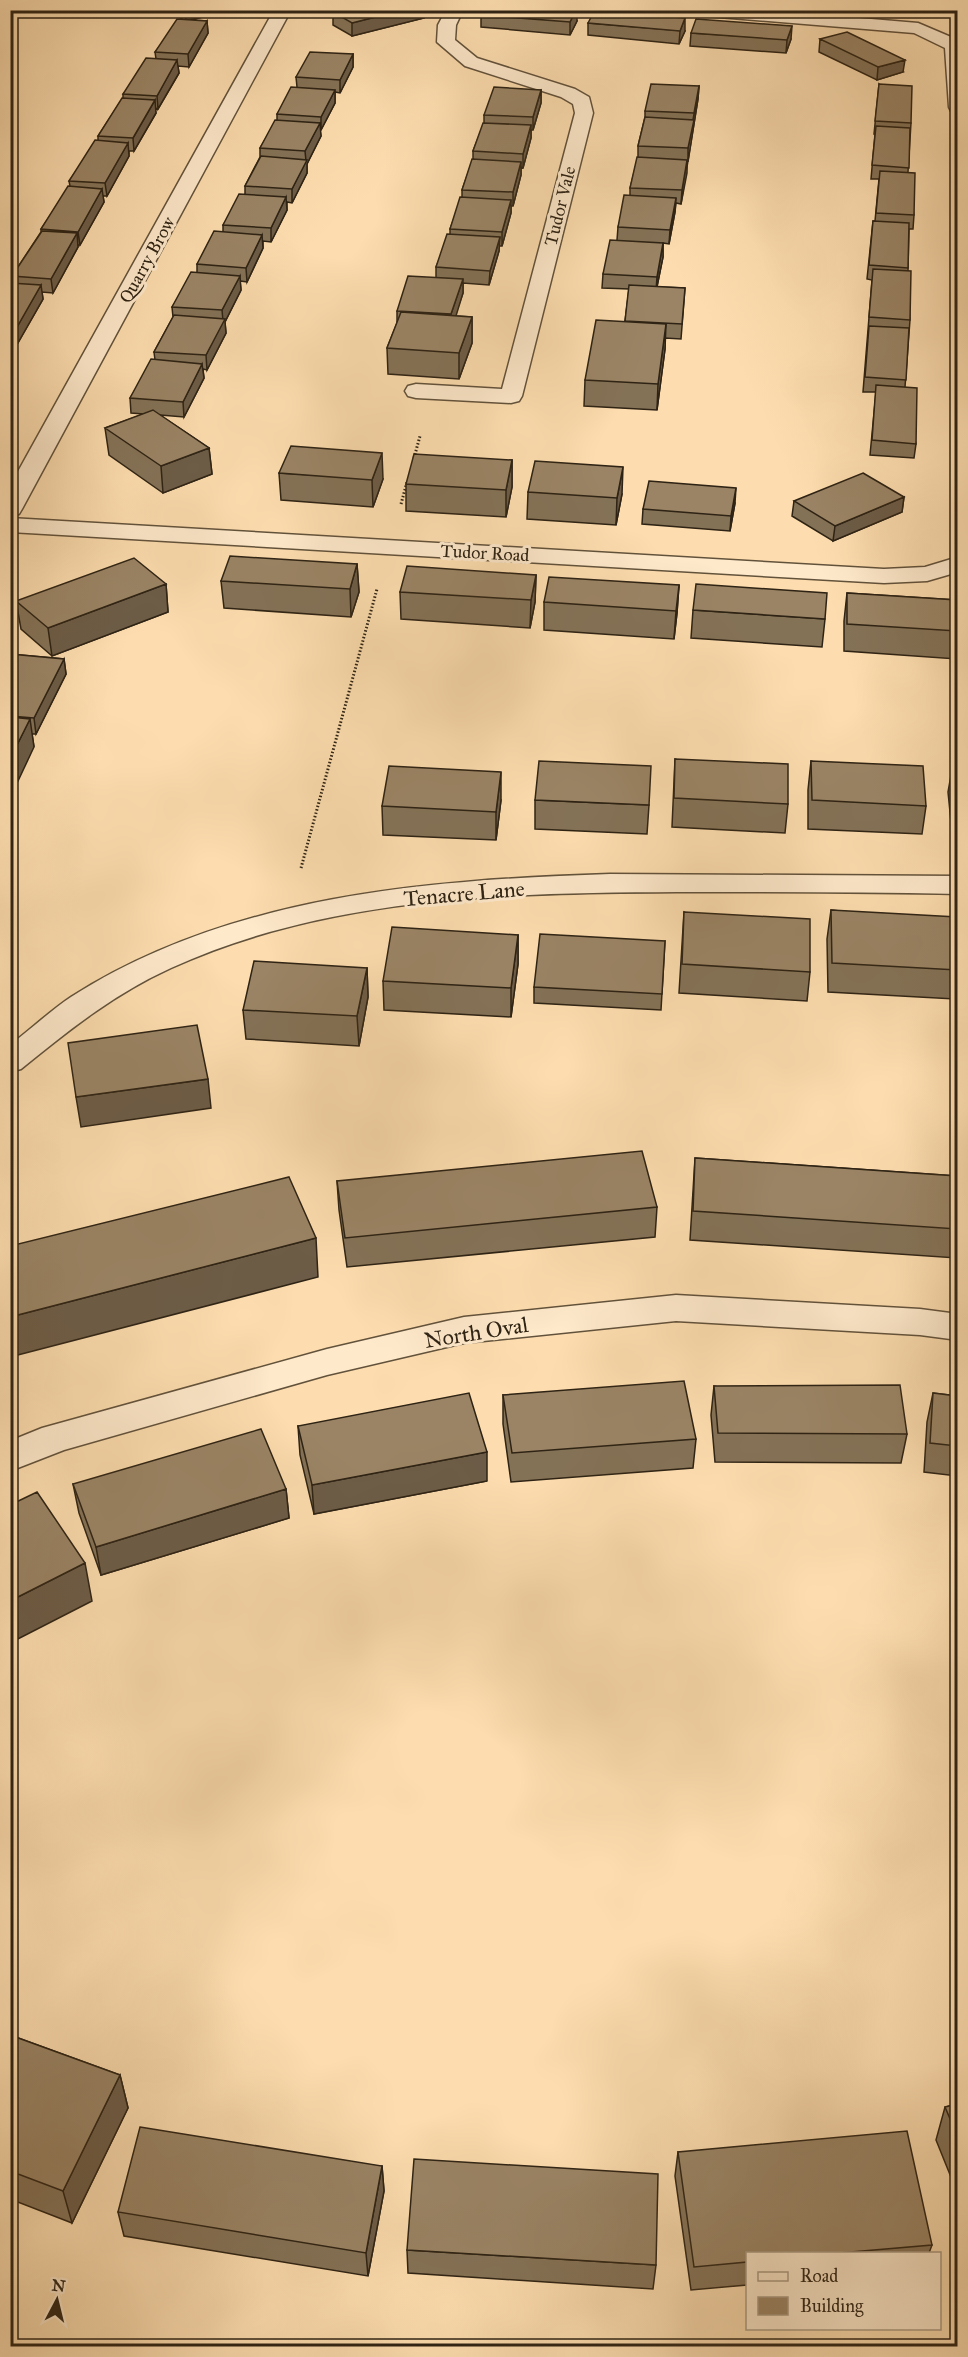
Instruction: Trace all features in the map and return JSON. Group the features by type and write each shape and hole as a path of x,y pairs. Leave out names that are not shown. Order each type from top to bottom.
{"street":[{"name":"Quarry Brow","path":"10,509 283,10"},
{"name":"Tudor Vale","path":"424,391 511,396 584,113 582,101 568,93 471,62 446,42 447,25 455,10"},
{"path":"694,10 918,28 938,26 954,45 957,107"},
{"name":"Tudor Road","path":"10,525 884,576 927,574 957,564"},
{"name":"Tenacre Lane","path":"10,1062 36,1037 111,985 198,946 288,918 369,901 446,892 585,884 957,885"},
{"name":"North Oval","path":"10,1457 55,1438 89,1428 327,1362 464,1330 676,1308 920,1322 957,1327"}],"path":[{"path":"414,459 424,391"},
{"path":"288,918 407,481"}],"building":[{"path":"403,10 352,23 333,12"},
{"path":"484,10 576,10 570,22 481,15"},
{"path":"595,10 685,18 680,31 588,23"},
{"path":"177,19 207,21 188,54 155,52"},
{"path":"696,19 792,26 787,40 691,33"},
{"path":"847,32 905,60 878,67 820,39"},
{"path":"310,52 353,54 340,80 296,77"},
{"path":"146,58 177,60 157,96 123,94"},
{"path":"651,84 699,86 694,113 645,111"},
{"path":"879,84 912,86 911,123 875,121"},
{"path":"291,87 335,90 321,117 277,114"},
{"path":"494,87 541,90 533,117 484,115"},
{"path":"122,98 155,100 133,138 98,136"},
{"path":"645,117 694,120 688,148 638,146"},
{"path":"275,120 320,123 305,151 260,148"},
{"path":"483,123 531,125 523,154 473,151"},
{"path":"876,126 910,128 909,168 872,165"},
{"path":"95,140 128,143 105,183 69,181"},
{"path":"261,156 307,160 292,189 245,186"},
{"path":"637,157 687,160 682,190 630,188"},
{"path":"472,159 521,162 513,192 462,190"},
{"path":"880,171 915,173 914,215 876,213"},
{"path":"68,186 102,189 78,232 41,229"},
{"path":"239,194 286,197 271,228 223,225"},
{"path":"624,195 676,198 670,230 618,227"},
{"path":"460,197 511,200 502,232 450,229"},
{"path":"873,221 909,223 908,268 869,265"},
{"path":"42,231 77,233 51,279 12,276"},
{"path":"214,231 262,235 246,268 197,264"},
{"path":"447,234 500,237 490,271 436,267"},
{"path":"610,240 663,243 657,277 603,274"},
{"path":"873,269 911,271 910,320 869,317"},
{"path":"191,272 240,276 222,310 172,307"},
{"path":"408,276 463,279 451,314 397,311"},
{"path":"10,283 41,285 13,334 10,334"},
{"path":"629,285 685,288 682,324 625,321"},
{"path":"401,312 472,317 459,353 387,348"},
{"path":"174,315 225,319 206,355 154,352"},
{"path":"596,320 666,324 658,384 585,380"},
{"path":"869,326 909,328 906,380 865,377"},
{"path":"151,359 202,364 183,402 130,398"},
{"path":"876,385 917,388 916,444 872,440"},
{"path":"153,410 209,448 161,466 105,428"},
{"path":"291,446 382,453 372,480 279,473"},
{"path":"414,454 512,460 506,490 406,484"},
{"path":"535,461 623,467 617,498 528,492"},
{"path":"863,473 904,497 835,526 794,501"},
{"path":"649,481 736,488 731,516 643,509"},
{"path":"230,556 357,564 350,589 221,581"},
{"path":"134,558 166,584 48,628 16,601"},
{"path":"407,566 536,575 531,600 400,592"},
{"path":"549,577 679,585 676,611 544,602"},
{"path":"696,584 827,593 825,619 693,610"},
{"path":"847,593 957,600 957,631 847,624"},
{"path":"10,654 64,659 34,718 10,716"},
{"path":"10,717 30,719 10,759"},
{"path":"675,759 788,764 788,804 674,798"},
{"path":"539,761 651,766 649,805 535,800"},
{"path":"811,761 923,766 926,806 812,800"},
{"path":"953,764 957,764 957,803"},
{"path":"389,766 501,772 496,812 382,806"},
{"path":"831,910 957,917 957,970 832,963"},
{"path":"684,912 810,919 810,972 682,964"},
{"path":"392,927 518,935 511,988 383,981"},
{"path":"540,934 665,941 662,994 534,987"},
{"path":"254,961 367,968 357,1016 243,1010"},
{"path":"197,1025 208,1079 76,1097 68,1043"},
{"path":"642,1151 657,1207 345,1238 337,1181"},
{"path":"695,1158 957,1176 957,1229 693,1211"},
{"path":"289,1177 316,1238 10,1317 10,1246"},
{"path":"684,1381 696,1439 512,1453 503,1395"},
{"path":"900,1385 907,1434 718,1433 714,1386"},
{"path":"469,1393 487,1452 312,1485 298,1426"},
{"path":"933,1393 957,1396 957,1446 930,1443"},
{"path":"261,1429 286,1489 96,1547 73,1484"},
{"path":"37,1492 85,1563 10,1601 10,1505"},
{"path":"10,2035 120,2075 63,2191 10,2171"},
{"path":"957,2104 957,2135 945,2107"},
{"path":"140,2127 382,2166 366,2253 118,2212"},
{"path":"907,2131 932,2245 851,2252 746,2252 746,2262 694,2267 678,2152"},
{"path":"414,2159 658,2174 656,2265 407,2250"}]}
